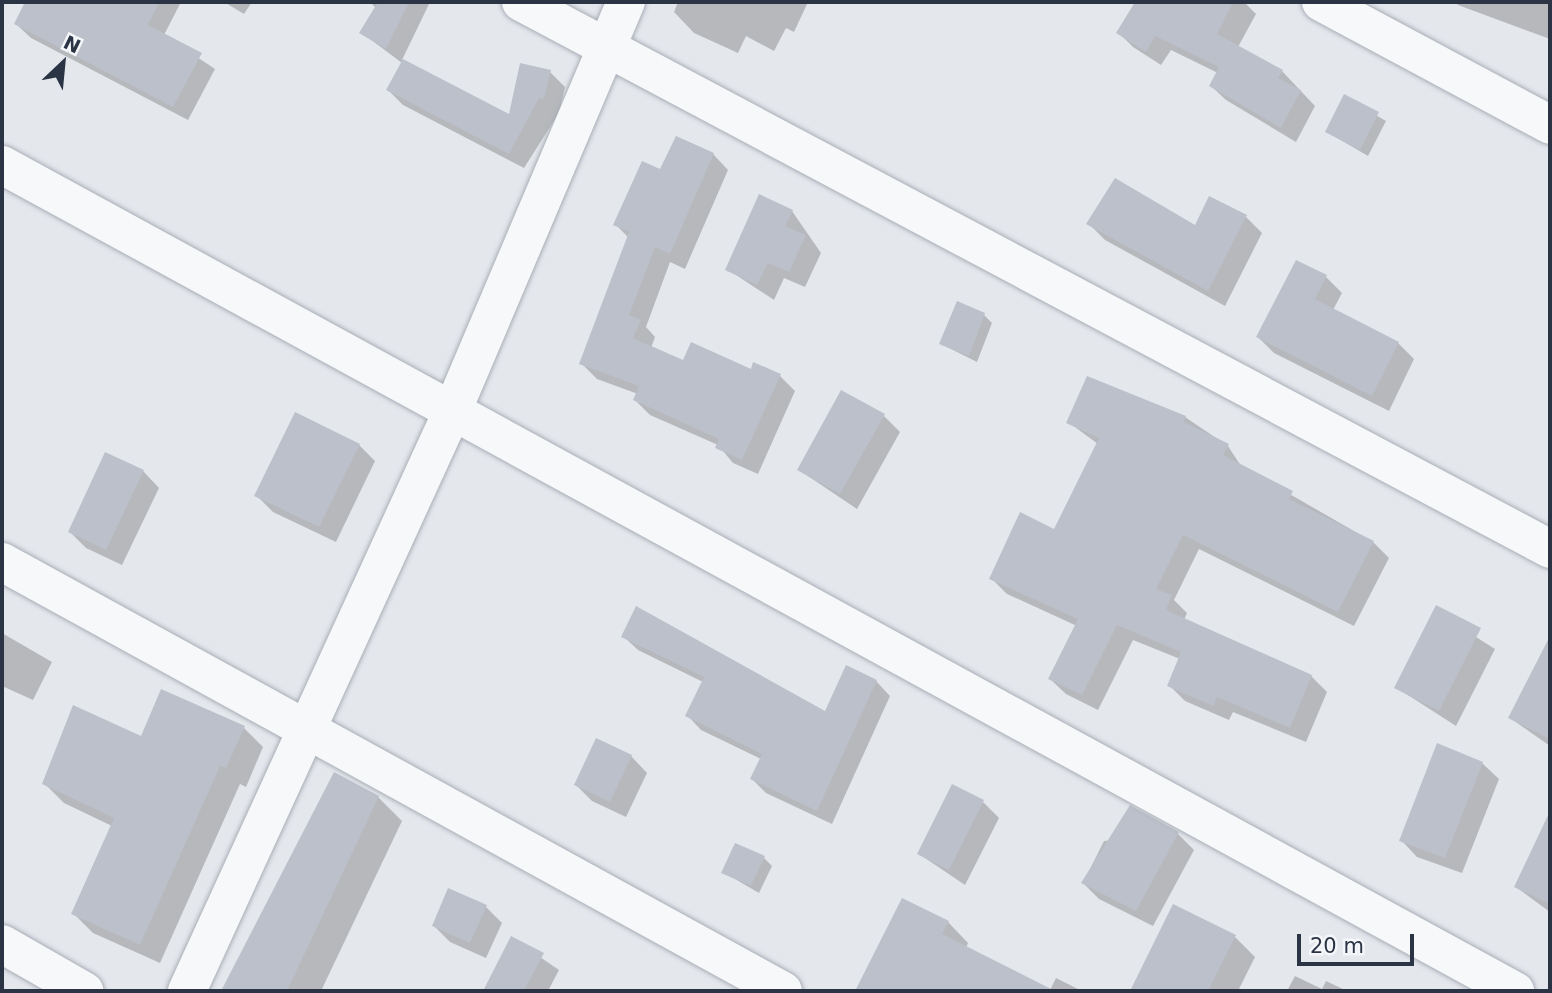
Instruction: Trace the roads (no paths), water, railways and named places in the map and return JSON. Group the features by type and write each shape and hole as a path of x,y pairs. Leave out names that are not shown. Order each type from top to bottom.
{"street":[{"path":"521,2 1550,549"},
{"path":"187,991 303,730 451,414 626,2"},
{"path":"1321,2 1550,125"},
{"path":"2,165 451,414 1515,991"},
{"path":"2,562 303,730 783,991"},
{"path":"2,944 84,991"}]}
